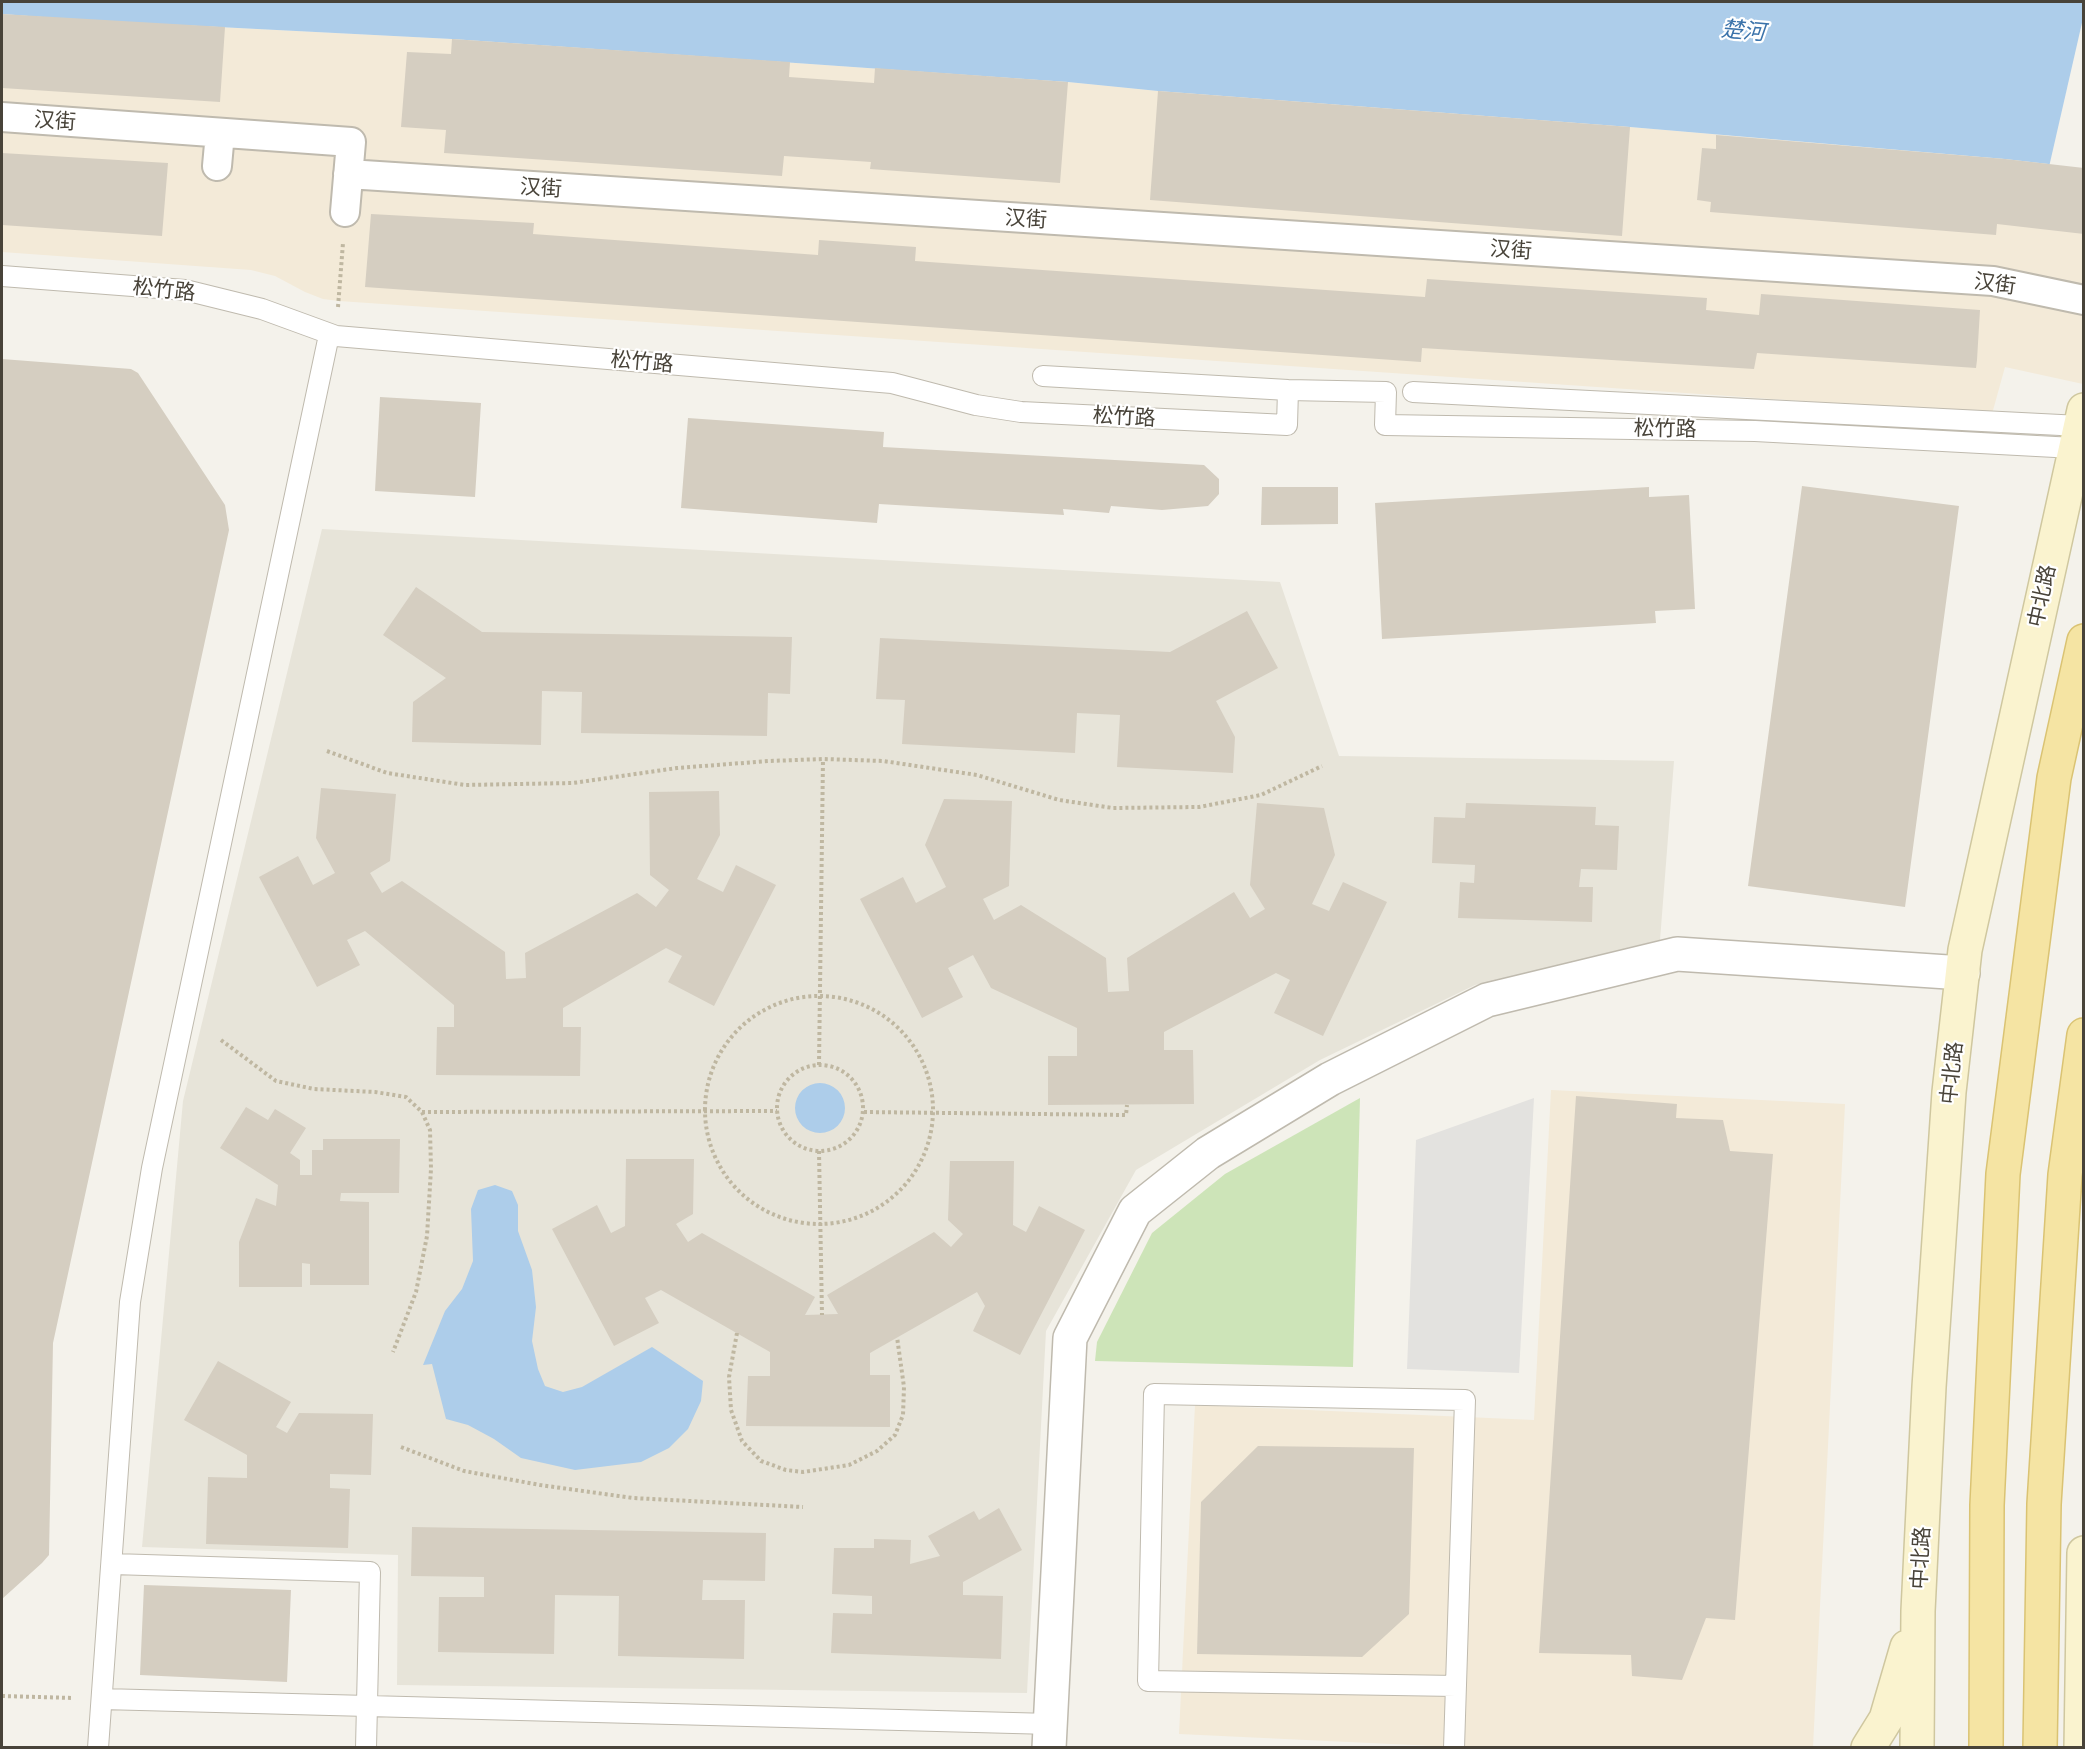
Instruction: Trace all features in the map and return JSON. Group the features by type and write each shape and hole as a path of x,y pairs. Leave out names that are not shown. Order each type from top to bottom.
{"main road":[{"name":"中北路","path":"1917,1748 1918,1611 1929,1387 1947,1115 1965,950 2079,428"},
{"path":"1986,1748 1987,1505 2003,1174 2054,778 2084,641"},
{"path":"2040,1748 2044,1504 2066,1175 2084,1035"},
{"path":"2081,1748 2084,1553"},
{"path":"1868,1748 1886,1719 1918,1611"}],"street":[{"name":"汉街","path":"2,117 351,142 348,174 1993,281 2084,300"},
{"path":"217,166 220,133"},
{"path":"345,213 348,174"},
{"path":"1050,1736 1070,1338 1135,1211 1208,1153 1330,1079 1487,1000 1677,954 1963,973"}],"lane":[{"name":"松竹路","path":"2,276 185,290 262,309 329,335 892,383 976,405 1021,412 1287,425 1288,390 1386,392 1385,425 1755,431 2079,428"},
{"path":"98,1748 130,1302 152,1168 329,335"},
{"path":"1043,376 1288,390"},
{"path":"1413,392 2079,428"},
{"path":"1454,1748 1456,1686 1465,1400 1154,1394 1148,1681 1456,1686"},
{"path":"112,1564 370,1572 366,1748"},
{"path":"102,1699 367,1705 1050,1736"}],"path":[{"path":"327,751 387,773 465,784 573,783 677,768 823,759 883,761 977,775 1059,800 1113,808 1199,807 1261,795 1322,766"},
{"path":"819,1065 823,759"},
{"path":"805,996 820,996 835,996 862,1003 886,1016 906,1035 922,1058 931,1084 933,1114 930,1138 920,1164 904,1186 884,1204 859,1216 820,1224 776,1216 750,1200 728,1180 714,1154 706,1125 706,1095 714,1066 729,1040 750,1019 776,1004 805,996"},
{"path":"221,1040 276,1081 314,1089 375,1092 406,1097 422,1112 430,1130 431,1169 427,1236 416,1292 393,1352"},
{"path":"819,1065 834,1067 847,1074 857,1084 864,1112 860,1126 852,1138 840,1147 819,1151 798,1146 788,1137 780,1125 777,1112 778,1097 784,1085 806,1067 819,1065"},
{"path":"864,1112 1126,1115 1127,1105"},
{"path":"422,1112 777,1112"},
{"path":"819,1151 822,1315"},
{"path":"737,1333 729,1377 731,1410 742,1441 761,1461 786,1470 803,1472 849,1465 877,1451 895,1435 903,1415 904,1387 897,1337"},
{"path":"401,1448 464,1471 540,1485 633,1498 803,1507"},
{"path":"2,1696 102,1699"}],"shaded area":[{"path":"2,14 452,39 1068,82 1630,127 2005,159 2083,168 2083,384 2005,367 1992,414 339,301 323,299 275,276 251,270 2,252"},
{"path":"322,529 1280,582 1339,756 1674,761 1660,940 1475,985 1320,1060 1136,1170 1046,1331 1027,1693 397,1685 398,1555 142,1547 183,1101"},
{"path":"1551,1090 1845,1104 1813,1747 1476,1748 1179,1734 1195,1405 1534,1420"},
{"path":"1534,1098 1519,1373 1407,1369 1416,1140"}],"green space":[{"path":"1360,1098 1353,1367 1095,1361 1097,1342 1152,1233 1225,1174"}],"water":[{"name":"楚河","path":"2,2 2083,2 2083,168 2005,159 1630,127 1068,82 452,39 2,14"},
{"path":"825,1083 838,1090 844,1098 844,1118 838,1126 830,1132 815,1133 802,1126 796,1118 795,1103 802,1090 810,1084"},
{"path":"495,1185 512,1191 518,1205 518,1231 532,1270 536,1307 532,1341 538,1369 545,1386 563,1392 582,1387 652,1347 703,1381 701,1401 688,1429 669,1448 641,1462 575,1470 521,1458 494,1439 468,1425 446,1419 432,1364 423,1365 445,1311 462,1289 473,1261 471,1209 478,1190"}],"pier":[{"path":"2084,14 2084,171 2049,167"}],"building":[{"path":"2,14 225,27 220,102 2,88"},
{"path":"452,39 790,62 789,77 874,83 875,68 1068,82 1060,183 870,169 871,162 784,156 782,176 444,153 446,130 401,127 407,52 451,54"},
{"path":"1158,91 1630,127 1622,236 1150,200"},
{"path":"1716,135 2005,159 2084,168 2084,234 1997,224 1996,235 1710,212 1711,202 1697,200 1702,148 1716,149"},
{"path":"2,153 168,163 162,236 2,225"},
{"path":"371,214 534,223 533,234 818,255 819,240 916,247 915,261 1425,297 1427,279 1707,298 1706,310 1759,315 1761,294 1980,310 1977,360 1976,368 1757,353 1754,369 1422,348 1421,362 365,287"},
{"path":"2,359 131,369 138,373 225,505 229,530 53,1343 49,1555 2,1599"},
{"path":"380,397 481,403 475,497 375,491"},
{"path":"688,418 884,432 883,447 1204,465 1219,479 1219,494 1208,506 1162,510 1111,506 1109,513 1063,509 1064,515 879,504 877,523 681,508"},
{"path":"1802,486 1959,506 1905,907 1748,886"},
{"path":"1262,487 1338,487 1338,524 1261,525"},
{"path":"1649,487 1649,497 1689,495 1695,609 1655,611 1656,623 1382,639 1375,503"},
{"path":"416,587 482,632 792,637 790,694 768,693 767,736 581,733 582,692 542,691 541,745 412,742 413,702 446,678 383,635"},
{"path":"1247,611 1278,668 1216,701 1235,737 1233,773 1117,767 1120,715 1077,713 1075,753 902,744 905,700 876,699 880,638 1170,652"},
{"path":"321,788 396,794 390,861 370,873 382,893 402,881 505,952 506,979 526,978 525,953 637,893 656,907 669,890 650,875 649,792 719,791 720,835 697,879 723,892 736,865 776,885 714,1006 668,982 682,956 666,948 563,1008 563,1027 581,1027 580,1076 436,1075 437,1027 454,1027 454,1005 365,931 347,940 360,965 317,987 259,877 298,856 313,885 335,873 316,838"},
{"path":"944,799 1012,801 1009,886 983,899 994,920 1021,905 1106,958 1108,992 1129,991 1127,958 1234,892 1250,918 1265,909 1250,885 1257,803 1324,808 1335,855 1312,904 1329,911 1343,882 1387,902 1323,1036 1274,1013 1290,980 1276,973 1164,1032 1164,1050 1193,1050 1194,1104 1048,1105 1048,1056 1077,1056 1077,1028 991,988 973,955 948,968 963,997 922,1018 860,899 903,877 916,903 946,887 925,845"},
{"path":"1466,803 1596,807 1595,825 1619,826 1617,870 1581,869 1579,887 1593,887 1592,922 1458,918 1460,882 1474,883 1475,865 1432,863 1434,817 1465,818"},
{"path":"1576,1096 1677,1104 1676,1118 1723,1120 1730,1151 1773,1154 1735,1620 1706,1618 1682,1680 1632,1676 1631,1655 1539,1653"},
{"path":"246,1107 268,1120 275,1109 306,1128 290,1153 300,1160 300,1175 312,1175 312,1150 323,1150 323,1139 400,1139 399,1193 341,1193 340,1201 369,1202 369,1285 310,1285 310,1264 302,1263 302,1287 239,1287 239,1242 256,1198 276,1206 278,1185 220,1148"},
{"path":"626,1159 694,1159 693,1214 676,1224 688,1242 702,1233 815,1297 805,1315 838,1314 827,1295 934,1232 951,1247 963,1234 948,1220 950,1161 1014,1161 1013,1225 1026,1232 1039,1206 1085,1230 1020,1355 973,1331 985,1306 977,1292 870,1353 870,1375 890,1375 890,1427 746,1426 748,1376 770,1376 770,1352 661,1290 645,1298 659,1323 614,1346 552,1229 597,1205 611,1233 625,1226"},
{"path":"218,1361 291,1402 276,1427 287,1433 299,1413 373,1414 371,1475 330,1474 330,1488 350,1489 348,1548 206,1544 208,1477 247,1478 247,1455 184,1420"},
{"path":"1258,1446 1414,1448 1409,1614 1362,1657 1197,1654 1201,1502"},
{"path":"999,1508 1022,1550 963,1582 963,1595 1003,1596 1001,1659 831,1653 833,1613 872,1614 872,1596 832,1594 834,1548 874,1548 874,1539 911,1540 910,1564 940,1556 928,1536 974,1511 979,1520"},
{"path":"412,1527 766,1533 765,1581 703,1580 702,1600 745,1600 744,1659 618,1656 619,1596 555,1595 554,1654 438,1652 439,1597 484,1597 484,1577 411,1576"},
{"path":"144,1585 291,1590 287,1682 140,1675"}]}
